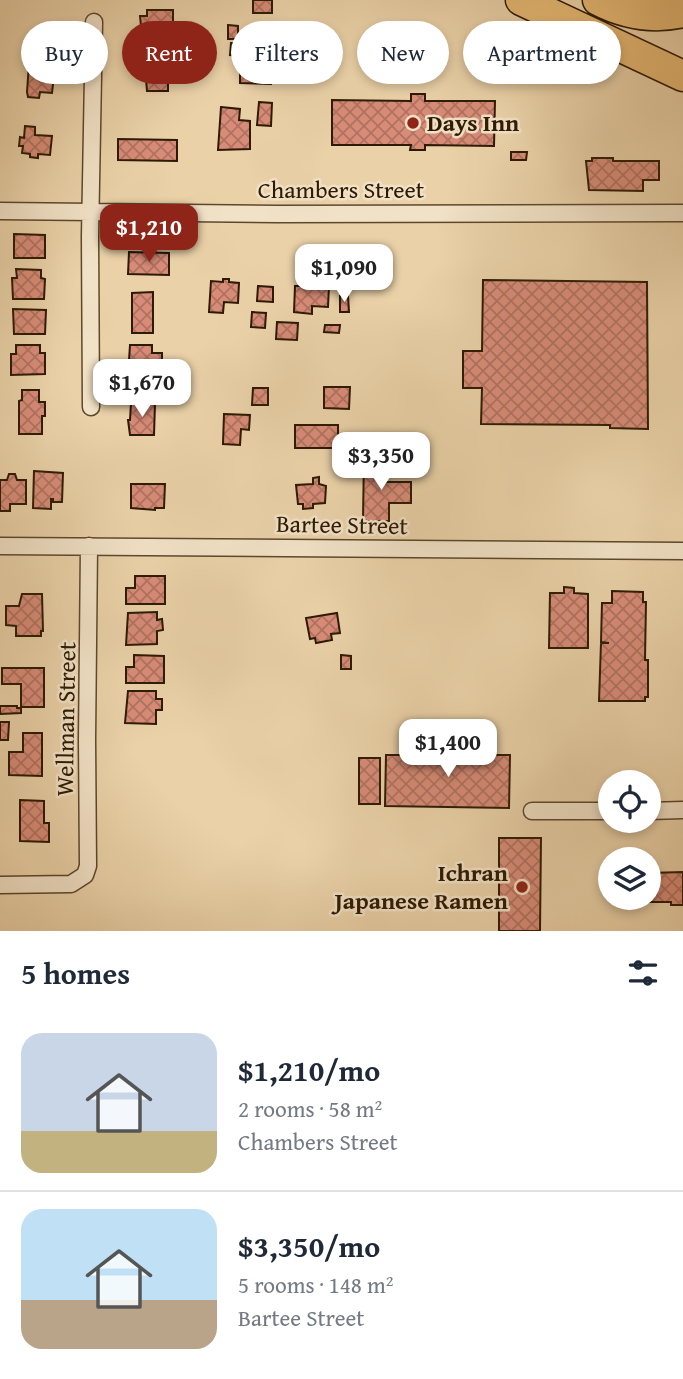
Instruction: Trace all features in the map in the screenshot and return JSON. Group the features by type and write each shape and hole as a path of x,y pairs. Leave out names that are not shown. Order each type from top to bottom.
{"highway":[{"path":"521,0 683,76"},
{"path":"598,0 631,13 656,16 683,12"}],"street":[{"path":"91,407 93,84"},
{"name":"Chambers Street","path":"0,211 683,213"},
{"name":"Bartee Street","path":"0,546 683,551"},
{"name":"Wellman Street","path":"0,885 71,884 85,875 88,866 89,546"},
{"path":"661,811 683,810"},
{"path":"532,811 598,811"}],"building":[{"path":"253,0 272,0 272,13 253,13"},
{"path":"147,10 173,10 173,21 140,21 140,16 147,16"},
{"path":"228,25 231,25 231,39 228,39"},
{"path":"28,84 53,84 52,93 40,92 39,98 28,97"},
{"path":"146,84 168,84 168,91 147,91"},
{"name":"Days Inn","path":"411,94 425,94 425,101 495,101 494,146 425,145 425,150 410,150 411,145 332,145 332,100 411,101"},
{"path":"259,102 272,103 271,126 257,125"},
{"path":"221,107 240,109 239,120 250,121 250,149 218,150"},
{"path":"25,126 35,127 35,135 52,136 50,155 38,154 38,158 22,153 23,146 19,146 20,137 24,138"},
{"path":"118,139 177,140 177,161 118,160"},
{"path":"511,152 527,152 526,160 511,160"},
{"path":"592,158 659,161 659,180 643,180 643,191 589,190 586,161 592,161"},
{"path":"14,234 45,235 45,258 14,258"},
{"path":"129,252 169,253 169,275 128,274"},
{"path":"16,269 41,270 41,278 45,279 44,299 13,299 12,278 17,278"},
{"path":"223,279 239,283 238,303 224,302 223,313 209,312 211,281 223,282"},
{"path":"483,280 647,282 648,429 610,428 610,425 481,424 482,388 463,388 463,351 482,351"},
{"path":"313,281 321,281 321,286 329,286 328,307 312,306 312,314 294,312 295,286 312,286"},
{"path":"258,286 273,287 273,302 257,301"},
{"path":"153,292 153,333 132,333 132,293"},
{"path":"340,296 348,296 349,312 340,312"},
{"path":"13,309 46,310 45,334 14,334"},
{"path":"252,312 266,313 265,328 251,327"},
{"path":"277,322 298,323 297,340 276,339"},
{"path":"325,325 340,325 339,333 324,332"},
{"path":"16,345 40,345 40,353 45,353 45,374 11,375 11,354 16,354"},
{"path":"130,345 152,345 152,353 162,353 162,376 128,376"},
{"path":"324,387 350,387 349,409 324,408"},
{"path":"253,388 268,388 268,405 252,405"},
{"path":"22,390 39,390 39,402 45,402 42,434 19,434 19,401 22,400"},
{"path":"131,403 155,403 154,435 130,435 128,420"},
{"path":"224,414 250,415 249,430 241,429 240,445 223,444"},
{"path":"295,425 338,425 338,448 295,448"},
{"path":"364,455 373,455 373,465 384,465 384,482 411,482 411,503 389,503 389,521 363,521"},
{"path":"34,471 63,473 62,502 53,502 51,499 51,509 33,508"},
{"path":"9,474 15,474 17,480 26,480 26,504 10,504 10,511 0,511 0,480 7,480"},
{"path":"319,477 319,484 326,486 325,503 313,504 313,508 303,509 303,504 298,504 296,485 313,484 313,478"},
{"path":"131,484 165,484 164,508 131,508"},
{"path":"135,576 165,576 165,604 126,604 126,588 135,588"},
{"path":"564,587 574,588 574,593 588,594 588,648 549,648 550,593 564,593"},
{"path":"612,591 643,592 643,602 646,602 645,660 648,660 648,697 645,697 645,701 599,701 601,643 609,643 601,642 602,603 612,603"},
{"path":"22,594 42,594 41,636 16,636 16,626 6,625 6,606 19,606"},
{"path":"157,612 157,620 162,619 163,630 157,631 157,644 126,645 128,613"},
{"path":"337,613 340,633 331,634 332,640 316,643 315,638 310,639 306,618"},
{"path":"134,655 164,656 164,683 126,683 126,667 134,667"},
{"path":"341,655 351,656 351,669 341,669"},
{"path":"2,668 44,668 44,707 21,707 21,684 2,684"},
{"path":"128,691 156,691 156,699 162,699 162,710 156,710 156,724 125,723"},
{"path":"0,706 17,706 21,708 21,713 0,714"},
{"path":"0,722 9,722 8,740 0,740"},
{"path":"23,733 42,733 42,776 9,775 9,752 23,752"},
{"path":"441,739 468,740 468,755 510,755 509,808 385,806 386,755 441,755"},
{"path":"359,758 380,758 380,804 359,804"},
{"path":"20,800 44,801 44,823 49,823 49,842 20,841"},
{"path":"499,838 541,838 540,931 499,931"},
{"path":"683,872 683,905 661,902 661,873"}],"place":[{"name":"Days Inn","path":"413,123"},
{"name":"Ichran Japanese Ramen","path":"522,887"}]}
